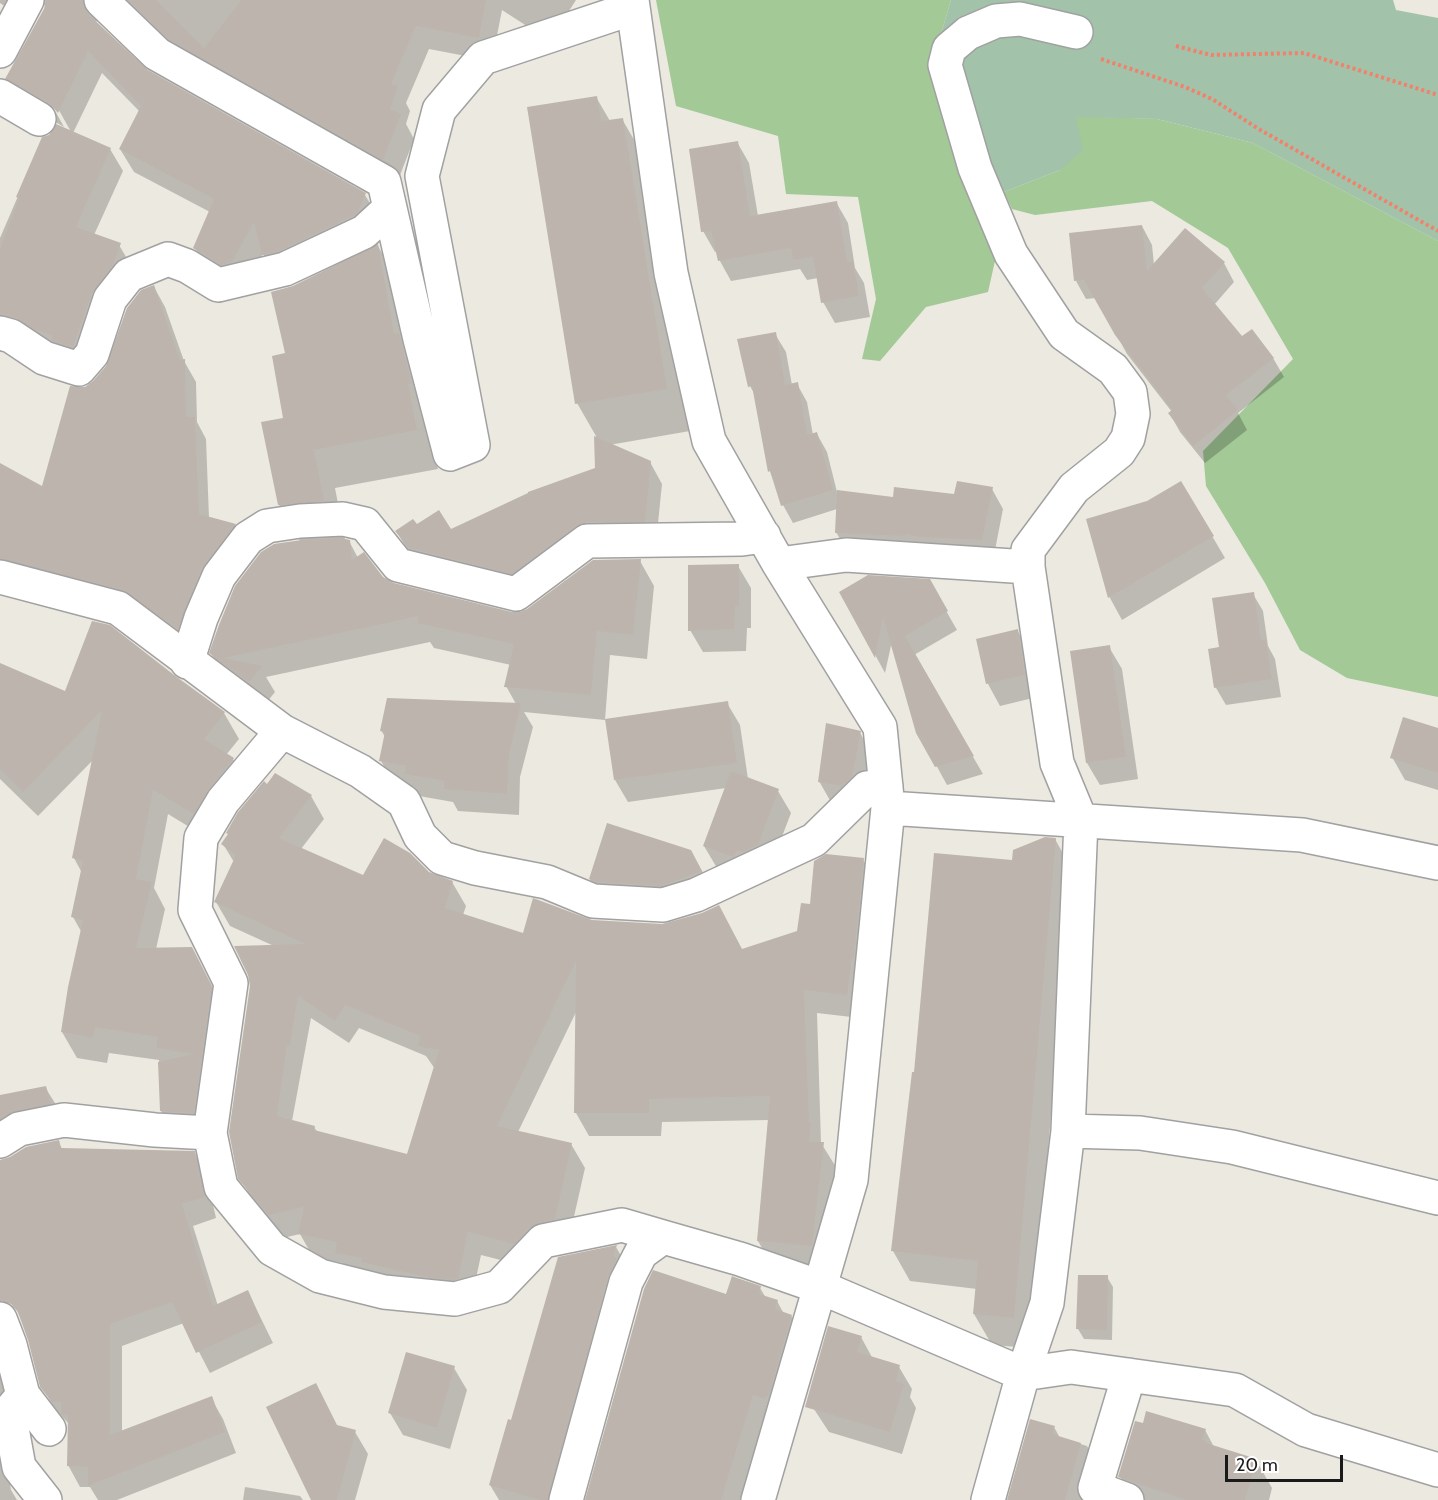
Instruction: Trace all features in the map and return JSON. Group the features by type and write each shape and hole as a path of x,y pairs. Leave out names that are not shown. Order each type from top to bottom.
{"street":[{"path":"0,51 27,0"},
{"path":"101,0 157,54 384,182 420,339 450,454 472,445 422,176 439,110 483,58 632,4 671,273 709,441 772,550 880,727 887,797 851,1180 758,1500"},
{"path":"988,1500 1023,1374 1047,1303 1068,1131 1081,820 1057,763 1028,567 1028,550 1074,488 1119,453 1128,438 1133,414 1130,392 1113,369 1064,334 1011,254 975,168 945,65 949,49 968,33 996,21 1020,19 1071,30"},
{"path":"0,96 39,119"},
{"path":"0,333 11,336 44,358 79,369 92,354 110,299 129,275 168,259 187,266 218,285 285,269 364,232 390,208"},
{"path":"187,662 201,618 219,576 248,538 267,526 311,520 343,519 365,524 398,565 516,594 586,541 742,539 772,550 1028,567"},
{"path":"3,586 118,608 187,662 282,731 360,771 404,802 420,836 442,858 475,868 547,882 593,901 663,905 696,895 814,840 867,788 887,797 1081,820 1302,835 1438,862"},
{"path":"282,731 223,801 201,838 195,910 231,983 210,1133 221,1187 272,1249 320,1276 384,1292 454,1299 498,1287 543,1241 622,1225 740,1259 820,1287 1023,1374 1071,1367 1235,1390 1306,1430 1438,1470"},
{"path":"0,1141 19,1129 64,1120 155,1130 210,1133"},
{"path":"1068,1131 1140,1133 1232,1147 1438,1198"},
{"path":"566,1500 626,1281 641,1253 663,1237"},
{"path":"0,1319 10,1345 23,1395 49,1429"},
{"path":"1127,1500 1095,1488 1129,1375"},
{"path":"23,1395 9,1412 19,1467 45,1500"}],"path":[{"path":"1071,30 1081,52 1185,87 1212,99 1257,128 1438,231"},
{"path":"1176,46 1211,55 1304,53 1438,95"}],"green space":[{"path":"656,0 951,0 941,34 953,116 995,261 988,292 926,307 880,361 862,359 876,299 858,197 786,194 778,136 676,106"},
{"path":"951,0 1393,0 1396,10 1438,18 1438,241 1253,143 1157,119 1076,117 1083,150 1060,170 1004,192 974,190 941,34"},
{"path":"1075,116 1157,119 1253,143 1438,241 1438,697 1347,678 1300,650 1265,583 1206,486 1203,451 1293,359 1228,248 1152,201 1035,215 1012,209 1004,192 1060,170"}],"building":[{"path":"46,0 83,0 83,6 88,14 148,70 366,193 358,212 279,251 262,255 254,222 232,262 221,265 193,248 214,199 119,149 141,106 88,51 58,113 49,103 5,79 44,9"},
{"path":"128,0 156,0 204,48 241,0 486,0 479,38 416,26 391,84 398,86 390,109 401,114 383,160 168,39"},
{"path":"597,96 601,121 623,118 667,389 575,404 527,107"},
{"path":"56,124 111,148 76,227 121,243 113,265 92,293 73,347 52,341 52,335 35,330 16,318 0,315 0,249 19,198 16,197 42,137 49,135"},
{"path":"738,141 750,216 837,201 847,262 853,261 859,296 821,303 813,257 793,260 791,248 718,261 711,231 701,232 689,149"},
{"path":"1142,225 1147,271 1185,228 1225,262 1202,288 1242,336 1252,329 1274,358 1226,395 1238,410 1193,446 1168,413 1172,410 1115,335 1084,280 1074,281 1069,233"},
{"path":"378,244 394,334 399,333 412,384 408,384 417,430 314,450 324,501 278,505 261,422 283,418 272,356 285,353 271,292 293,286"},
{"path":"154,285 180,360 185,359 186,417 195,417 199,514 236,524 202,568 178,629 123,590 0,559 0,463 42,486 70,386 85,387 106,366 127,308 141,290"},
{"path":"776,332 785,385 798,382 807,435 817,432 833,490 781,506 770,471 768,472 752,386 748,387 737,339"},
{"path":"594,436 651,461 645,522 587,522 576,526 512,574 409,548 395,531 413,519 417,524 439,510 451,529 528,492 595,468"},
{"path":"957,481 993,487 982,540 919,537 905,534 906,536 835,533 837,490 893,497 894,487 954,494"},
{"path":"1181,481 1214,536 1108,598 1086,519 1147,501"},
{"path":"341,538 350,540 352,560 364,552 383,577 394,583 512,612 527,609 593,560 641,559 633,635 597,631 591,695 504,687 514,644 417,623 419,616 224,658 262,666 249,682 209,653 235,586 261,552 274,544"},
{"path":"739,564 739,606 735,606 734,629 688,631 688,565"},
{"path":"868,575 930,579 948,611 905,636 974,756 935,767 916,733 883,617 875,658 839,592"},
{"path":"1254,592 1261,640 1266,640 1272,679 1214,688 1208,649 1219,647 1212,598"},
{"path":"92,621 110,625 225,712 204,739 234,758 209,789 194,814 153,790 136,879 152,882 136,948 192,947 212,986 194,1113 160,1111 158,1062 193,1054 157,1048 157,1037 95,1027 93,1038 61,1032 68,987 83,920 71,917 83,861 72,858 102,710 23,792 0,769 0,663 65,691"},
{"path":"1018,629 1025,675 986,684 976,639"},
{"path":"1110,645 1126,757 1086,763 1070,651"},
{"path":"387,698 521,703 509,754 507,794 444,789 444,781 405,774 406,766 379,761 385,732 380,731"},
{"path":"728,701 737,763 614,780 605,719"},
{"path":"1403,717 1438,728 1438,773 1390,758"},
{"path":"826,723 861,731 852,777 842,786 818,782"},
{"path":"731,771 779,789 758,845 743,852 737,850 733,857 703,846"},
{"path":"275,773 312,795 279,838 363,875 384,838 410,853 429,872 453,881 445,908 523,933 533,898 592,920 662,924 702,913 719,905 742,949 797,931 801,903 810,904 814,861 826,854 864,858 854,958 852,957 847,995 804,990 809,1123 811,1123 809,1142 824,1142 812,1246 757,1241 770,1096 649,1099 649,1113 574,1113 576,961 497,1126 572,1143 555,1219 530,1228 514,1244 468,1232 458,1279 453,1280 431,1278 361,1262 362,1258 335,1253 337,1242 298,1234 304,1207 269,1215 238,1179 229,1132 250,986 248,975 234,946 305,944 214,902 236,855 221,844 238,812 264,781 267,784","holes":["298,996 335,1021 345,1005 420,1036 418,1046 439,1050 407,1154 314,1130 315,1126 277,1116 287,1045 290,1046"]},
{"path":"607,823 691,850 702,871 661,886 597,882 589,879"},
{"path":"1045,837 1056,838 1014,1318 973,1314 978,1261 891,1251 912,1072 914,1072 934,853 1012,860 1013,850"},
{"path":"46,1086 51,1104 15,1111 0,1119 0,1095"},
{"path":"59,1140 61,1148 195,1151 205,1197 182,1204 213,1306 248,1290 262,1322 196,1353 172,1302 110,1324 110,1435 212,1396 225,1432 88,1486 88,1467 67,1466 68,1416 61,1414 61,1402 52,1402 40,1387 18,1312 11,1304 0,1301 0,1160 26,1147"},
{"path":"617,1245 613,1256 617,1258 608,1277 548,1500 540,1500 489,1485 508,1419 511,1420 558,1257"},
{"path":"653,1270 726,1294 732,1276 761,1286 759,1294 778,1300 775,1309 792,1315 768,1397 765,1396 765,1399 753,1395 721,1500 585,1500 644,1289"},
{"path":"1078,1275 1108,1275 1107,1330 1076,1329"},
{"path":"828,1326 862,1336 857,1352 900,1365 896,1381 904,1384 890,1432 805,1407"},
{"path":"406,1352 455,1366 437,1428 388,1413"},
{"path":"316,1383 337,1425 356,1430 337,1500 311,1500 266,1407"},
{"path":"1146,1411 1206,1429 1202,1440 1206,1443 1257,1459 1245,1500 1187,1500 1118,1477 1135,1421 1143,1423"},
{"path":"1030,1419 1055,1426 1052,1434 1081,1443 1065,1500 1007,1500"}]}
